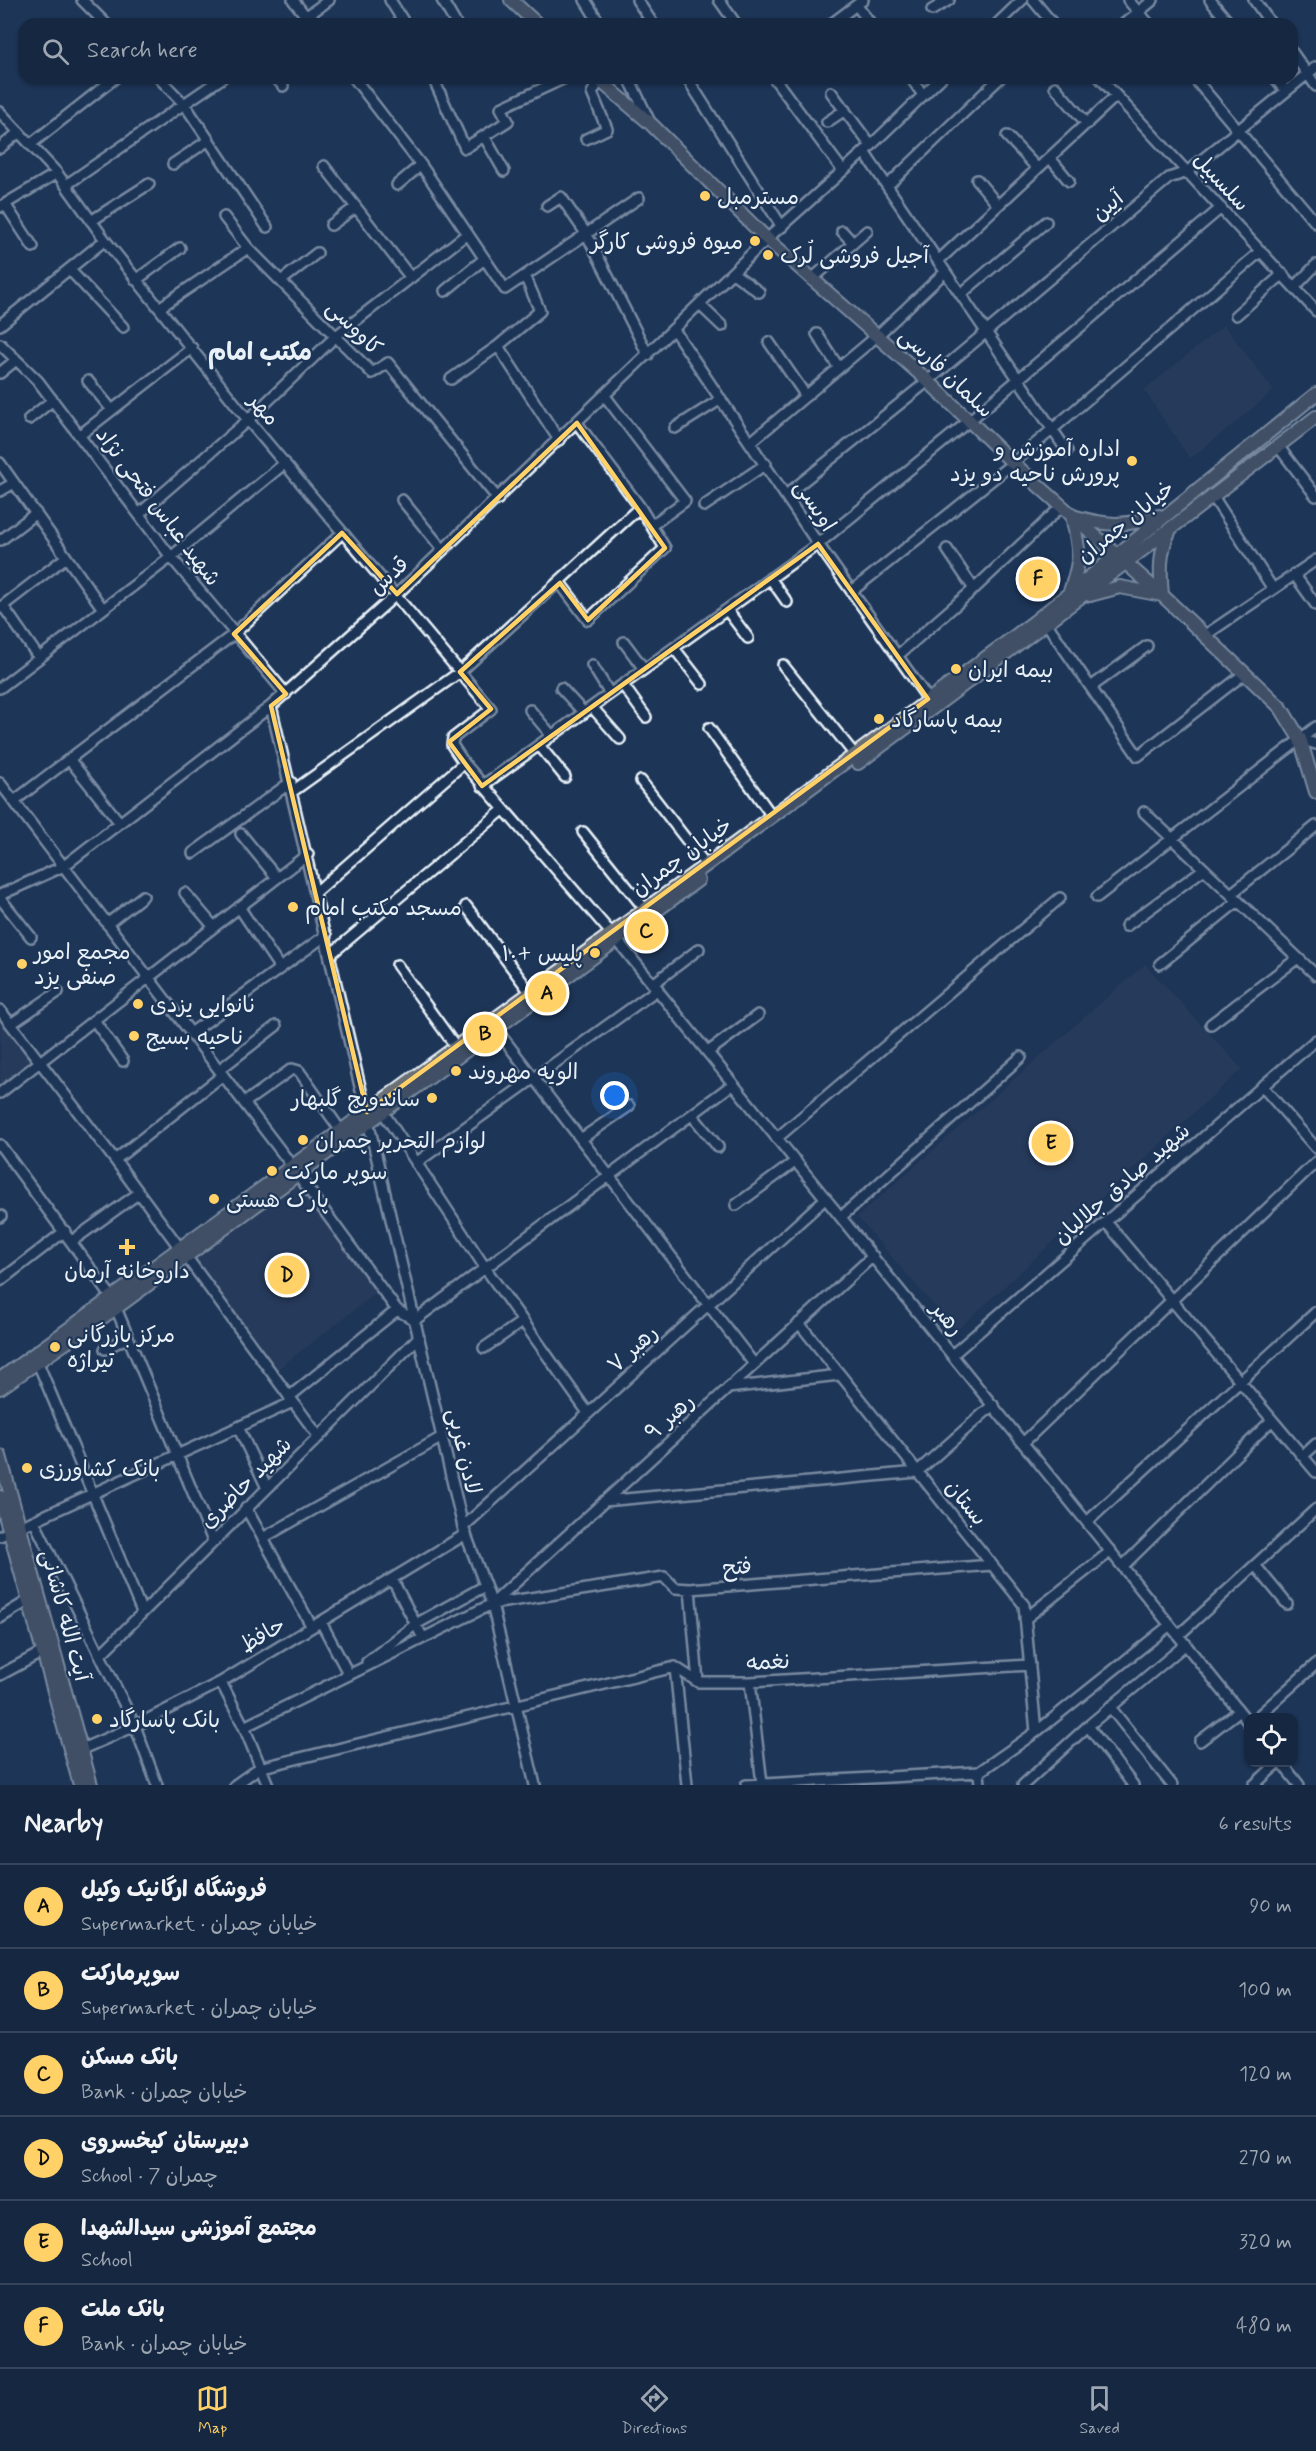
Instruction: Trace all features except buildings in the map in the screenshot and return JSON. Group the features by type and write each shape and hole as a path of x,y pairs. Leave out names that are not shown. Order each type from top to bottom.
{"main road":[{"path":"511,0 530,18"},
{"name":"سلمان فارسی","path":"604,84 651,124 768,239 928,381 1013,463 1162,595 1281,708 1300,739 1316,792"},
{"name":"خیابان چمران","path":"295,1171 341,1131 383,1112 496,1029 614,936 644,908 706,865 928,699 1072,598 1170,518 1204,484 1316,394"},
{"name":"خیابان چمران","path":"1170,518 1212,495 1316,417"},
{"path":"1204,484 1212,495"},
{"path":"1072,516 1104,525 1124,525 1170,518 1162,552 1162,595 1120,587 1072,598 1080,558 1079,542 1072,516"},
{"name":"خیابان چمران","path":"0,1388 38,1363 368,1117 530,992 614,936 1047,624 1072,598"},
{"name":"خیابان چمران","path":"0,1379 115,1304"},
{"path":"0,1370 16,1368"},
{"name":"آیت الله کاشانی","path":"0,1456 10,1532"},
{"name":"آیت الله کاشانی","path":"0,1497 33,1597 76,1752 91,1785"},
{"name":"آیت الله کاشانی","path":"76,1752 80,1785"}],"street":[{"path":"82,0 100,18"},
{"path":"293,0 307,18"},
{"path":"311,18 330,0"},
{"path":"390,0 401,18"},
{"path":"442,0 452,18"},
{"path":"585,0 596,18"},
{"path":"637,0 649,18"},
{"path":"719,0 732,18"},
{"path":"932,10 949,0"},
{"path":"1003,18 1022,0"},
{"path":"1033,0 1048,18"},
{"path":"1128,0 1144,18"},
{"path":"1131,18 1153,0"},
{"path":"1210,0 1225,18"},
{"path":"1254,0 1267,18"},
{"path":"839,18 860,3 868,18"},
{"path":"1298,60 1316,86"},
{"name":"آیین","path":"1298,82 1316,68"},
{"path":"31,144 107,84"},
{"path":"165,84 185,105 267,227"},
{"path":"66,185 214,84"},
{"path":"359,84 421,165 505,289 639,198"},
{"path":"436,84 465,148 508,121 501,108 552,84"},
{"path":"586,140 607,129 592,93 596,84"},
{"path":"632,84 651,124"},
{"path":"691,84 782,227"},
{"path":"778,84 843,171"},
{"path":"915,84 923,95"},
{"name":"قدس","path":"0,896 64,866 272,706 397,594 768,239 935,84"},
{"path":"887,186 994,84"},
{"name":"سلسبیل","path":"1105,84 1316,311"},
{"path":"1199,84 1316,223"},
{"path":"1280,84 1286,92"},
{"name":"آیین","path":"786,495 928,381 1169,178 1186,172 1296,84"},
{"path":"1055,87 1087,124"},
{"path":"831,92 845,110 887,186 1067,451"},
{"path":"938,261 1116,96"},
{"path":"827,122 845,110"},
{"name":"مهر","path":"0,112 57,172 105,240 248,420 342,533 397,594 491,709 453,738 452,746 464,763"},
{"path":"0,148 19,132"},
{"path":"484,136 504,171"},
{"path":"1007,136 1036,168"},
{"path":"173,164 209,140"},
{"path":"1050,158 1069,181"},
{"path":"397,185 421,165"},
{"path":"324,166 411,278"},
{"path":"33,247 2,206 57,172"},
{"path":"977,180 997,204"},
{"path":"92,221 149,184"},
{"path":"547,206 561,197 587,235 648,355"},
{"path":"331,225 356,207"},
{"path":"482,786 818,544 969,421 1221,208"},
{"name":"کاووسی","path":"224,217 248,248 372,373 388,363 498,499"},
{"path":"961,294 1046,222"},
{"path":"842,231 853,243"},
{"path":"812,279 867,231"},
{"path":"139,514 248,420 336,336 467,234"},
{"path":"0,325 105,240"},
{"path":"136,280 180,248"},
{"path":"159,308 248,248"},
{"path":"852,591 1013,463 1261,252"},
{"path":"281,281 317,253"},
{"path":"445,291 484,259"},
{"path":"1295,287 1316,265"},
{"path":"69,269 123,327"},
{"path":"751,442 877,336 945,272"},
{"path":"733,273 759,292"},
{"path":"1236,315 1283,274"},
{"path":"451,379 498,346 540,311 525,276"},
{"path":"700,305 722,326"},
{"name":"اویسی","path":"674,330 818,544 928,699"},
{"path":"817,334 838,368"},
{"path":"769,342 806,396"},
{"name":"شهید عباس فتحی نژاد","path":"0,344 53,400 171,557 286,693"},
{"path":"498,346 559,440"},
{"path":"80,435 192,348"},
{"path":"0,373 16,360"},
{"path":"88,381 112,410"},
{"path":"605,396 685,501 654,528"},
{"path":"675,428 721,399"},
{"path":"29,419 53,400"},
{"path":"560,583 588,620 665,548 640,507 577,423"},
{"path":"1278,446 1316,496"},
{"path":"0,688 171,557 285,463"},
{"path":"0,464 103,609"},
{"path":"704,506 766,464"},
{"path":"0,491 14,483"},
{"path":"1212,495 1273,589"},
{"path":"402,500 443,550"},
{"path":"193,853 460,672 560,583 640,507"},
{"path":"897,656 974,589 1061,507"},
{"path":"1,540 36,513"},
{"path":"14,801 234,634 342,533"},
{"path":"946,549 974,589"},
{"path":"39,658 1,607 65,558"},
{"path":"1204,636 1316,560"},
{"path":"1294,574 1316,604"},
{"path":"770,578 787,602"},
{"path":"727,610 748,638"},
{"path":"1047,624 1138,756 1244,674"},
{"path":"624,642 644,669"},
{"path":"1091,687 1147,646"},
{"path":"674,648 702,684"},
{"path":"592,665 610,693"},
{"path":"783,665 855,755"},
{"path":"623,685 646,717"},
{"path":"561,688 584,713"},
{"name":"لادن غربی","path":"272,706 464,1531 492,1604 535,1785"},
{"path":"592,706 620,739"},
{"path":"530,710 552,736"},
{"path":"1097,897 1316,727"},
{"path":"709,728 772,816"},
{"path":"1300,739 1316,744"},
{"path":"539,745 565,777"},
{"path":"69,759 120,823"},
{"path":"316,892 464,763"},
{"name":"رهبر","path":"464,763 502,810 614,936 1244,1717"},
{"path":"640,782 706,865"},
{"path":"1,787 244,1103 397,1310 415,1320 734,1084"},
{"path":"331,954 502,810"},
{"path":"1144,812 1316,975"},
{"path":"1160,964 1316,826"},
{"path":"583,832 644,908"},
{"path":"241,834 277,878"},
{"path":"0,1093 308,854"},
{"path":"1126,926 1204,869"},
{"path":"185,893 214,927"},
{"path":"0,896 31,937"},
{"path":"107,924 143,896"},
{"path":"777,1138 1060,898"},
{"path":"466,906 530,992"},
{"path":"239,907 280,968"},
{"path":"191,1034 326,935"},
{"path":"416,1163 655,987 699,949"},
{"path":"1211,1024 1299,958"},
{"path":"397,964 456,1047"},
{"path":"11,1024 58,992"},
{"path":"0,1010 115,1160 319,1437"},
{"path":"708,1052 758,1015"},
{"path":"94,1020 123,1061"},
{"path":"115,1160 276,1026"},
{"path":"496,1029 754,1364"},
{"name":"شهید صادق جلالیان","path":"952,1355 1316,1040"},
{"path":"841,1217 1021,1057"},
{"path":"244,1103 292,1069 299,1071 341,1131"},
{"path":"1262,1086 1316,1148"},
{"path":"581,1139 629,1106"},
{"path":"383,1112 486,1269 588,1413"},
{"path":"692,1115 718,1147"},
{"path":"0,1145 65,1231 115,1304 213,1541"},
{"path":"736,1204 796,1161"},
{"path":"1023,1443 1316,1162"},
{"path":"72,1241 139,1193"},
{"name":"رهبر ۷","path":"464,1531 588,1413 826,1198"},
{"path":"1106,1222 1316,1472"},
{"path":"0,1281 65,1231"},
{"name":"رهبر ۹","path":"492,1604 873,1256"},
{"path":"10,1532 238,1427 291,1399 397,1310"},
{"path":"1087,1522 1316,1312"},
{"path":"484,1348 523,1321"},
{"name":"بستان","path":"799,1323 1024,1605 1036,1732"},
{"path":"105,1349 128,1337"},
{"name":"شهید حاضری","path":"100,1655 419,1337"},
{"path":"38,1363 142,1612"},
{"path":"728,1388 839,1375"},
{"path":"604,1501 917,1472 993,1405"},
{"path":"1123,1566 1272,1420"},
{"path":"238,1427 267,1488"},
{"path":"263,1538 442,1437"},
{"path":"1303,1456 1316,1444"},
{"path":"246,1508 349,1675"},
{"path":"1179,1635 1316,1509"},
{"path":"34,1521 135,1726 157,1785"},
{"name":"حافظ","path":"76,1752 135,1726 220,1682 392,1579 464,1531"},
{"path":"1025,1619 1111,1551"},
{"path":"1255,1564 1287,1604"},
{"name":"فتح","path":"492,1604 664,1577 675,1588 690,1589 992,1565"},
{"path":"392,1579 423,1638"},
{"path":"349,1675 416,1624 485,1586"},
{"path":"690,1589 698,1682"},
{"path":"0,1618 33,1597"},
{"path":"244,1727 492,1604"},
{"path":"746,1785 979,1772 1036,1732 1170,1625"},
{"path":"1023,1785 1088,1726 1186,1644"},
{"path":"0,1675 47,1649"},
{"path":"1262,1713 1316,1664"},
{"name":"نغمه","path":"698,1682 750,1682 1030,1665"},
{"path":"235,1785 259,1768 675,1667 698,1682"},
{"path":"675,1667 687,1785"},
{"path":"220,1682 244,1727 259,1768 268,1785"},
{"path":"750,1682 762,1784"},
{"path":"1110,1707 1170,1784"},
{"path":"1200,1742 1239,1711"},
{"path":"1088,1726 1133,1785"},
{"path":"1254,1785 1274,1767"},
{"path":"1284,1767 1299,1785"},
{"path":"979,1772 980,1785"}],"highlighted area":[{"path":"577,423 665,548 588,620 560,583 460,672 491,709 449,742 482,786 818,544 928,699 367,1112 271,706 286,694 234,634 342,533 397,594"}],"shaded area":[{"path":"1224,325 1274,391 1190,459 1144,390"},
{"path":"1145,964 1242,1069 956,1331 857,1217"},
{"path":"0,1021 31,1060 0,1085"},
{"path":"296,1181 379,1291 278,1369 194,1258"}],"place":[{"name":"مسترمبل","path":"705,196"},
{"name":"میوه فروشی کارگر","path":"755,241"},
{"name":"آجیل فروشی لُرک","path":"768,255"},
{"name":"اداره آموزش و پرورش ناحیه دو یزد","path":"1132,461"},
{"name":"بانک ملت","path":"1038,579"},
{"name":"بیمه ایران","path":"956,669"},
{"name":"بیمه پاسارگاد","path":"879,719"},
{"name":"مسجد مکتب امام","path":"293,907"},
{"name":"بانک مسکن","path":"646,931"},
{"name":"پلیس +۱۰","path":"595,953"},
{"name":"مجمع امور صنفی یزد","path":"22,964"},
{"name":"فروشگاه ارگانیک وکیل","path":"547,993"},
{"name":"نانوایی یزدی","path":"138,1004"},
{"name":"سوپرمارکت","path":"485,1034"},
{"name":"ناحیه بسیج","path":"134,1036"},
{"name":"الویه مهروند","path":"456,1071"},
{"name":"ساندویچ گلبهار","path":"432,1098"},
{"name":"لوازم التحریر چمران","path":"303,1140"},
{"name":"مجتمع آموزشی سیدالشهدا","path":"1051,1143"},
{"name":"سوپر مارکت","path":"272,1171"},
{"name":"پارک هستی","path":"214,1199"},
{"name":"داروخانه آرمان","path":"127,1247"},
{"name":"دبیرستان کیخسروی","path":"287,1275"},
{"name":"مرکز بازرگانی تیراژه","path":"55,1347"},
{"name":"بانک کشاورزی","path":"27,1468"},
{"name":"بانک پاسارگاد","path":"97,1719"}],"district":[{"name":"مکتب امام","path":"260,352"}]}
